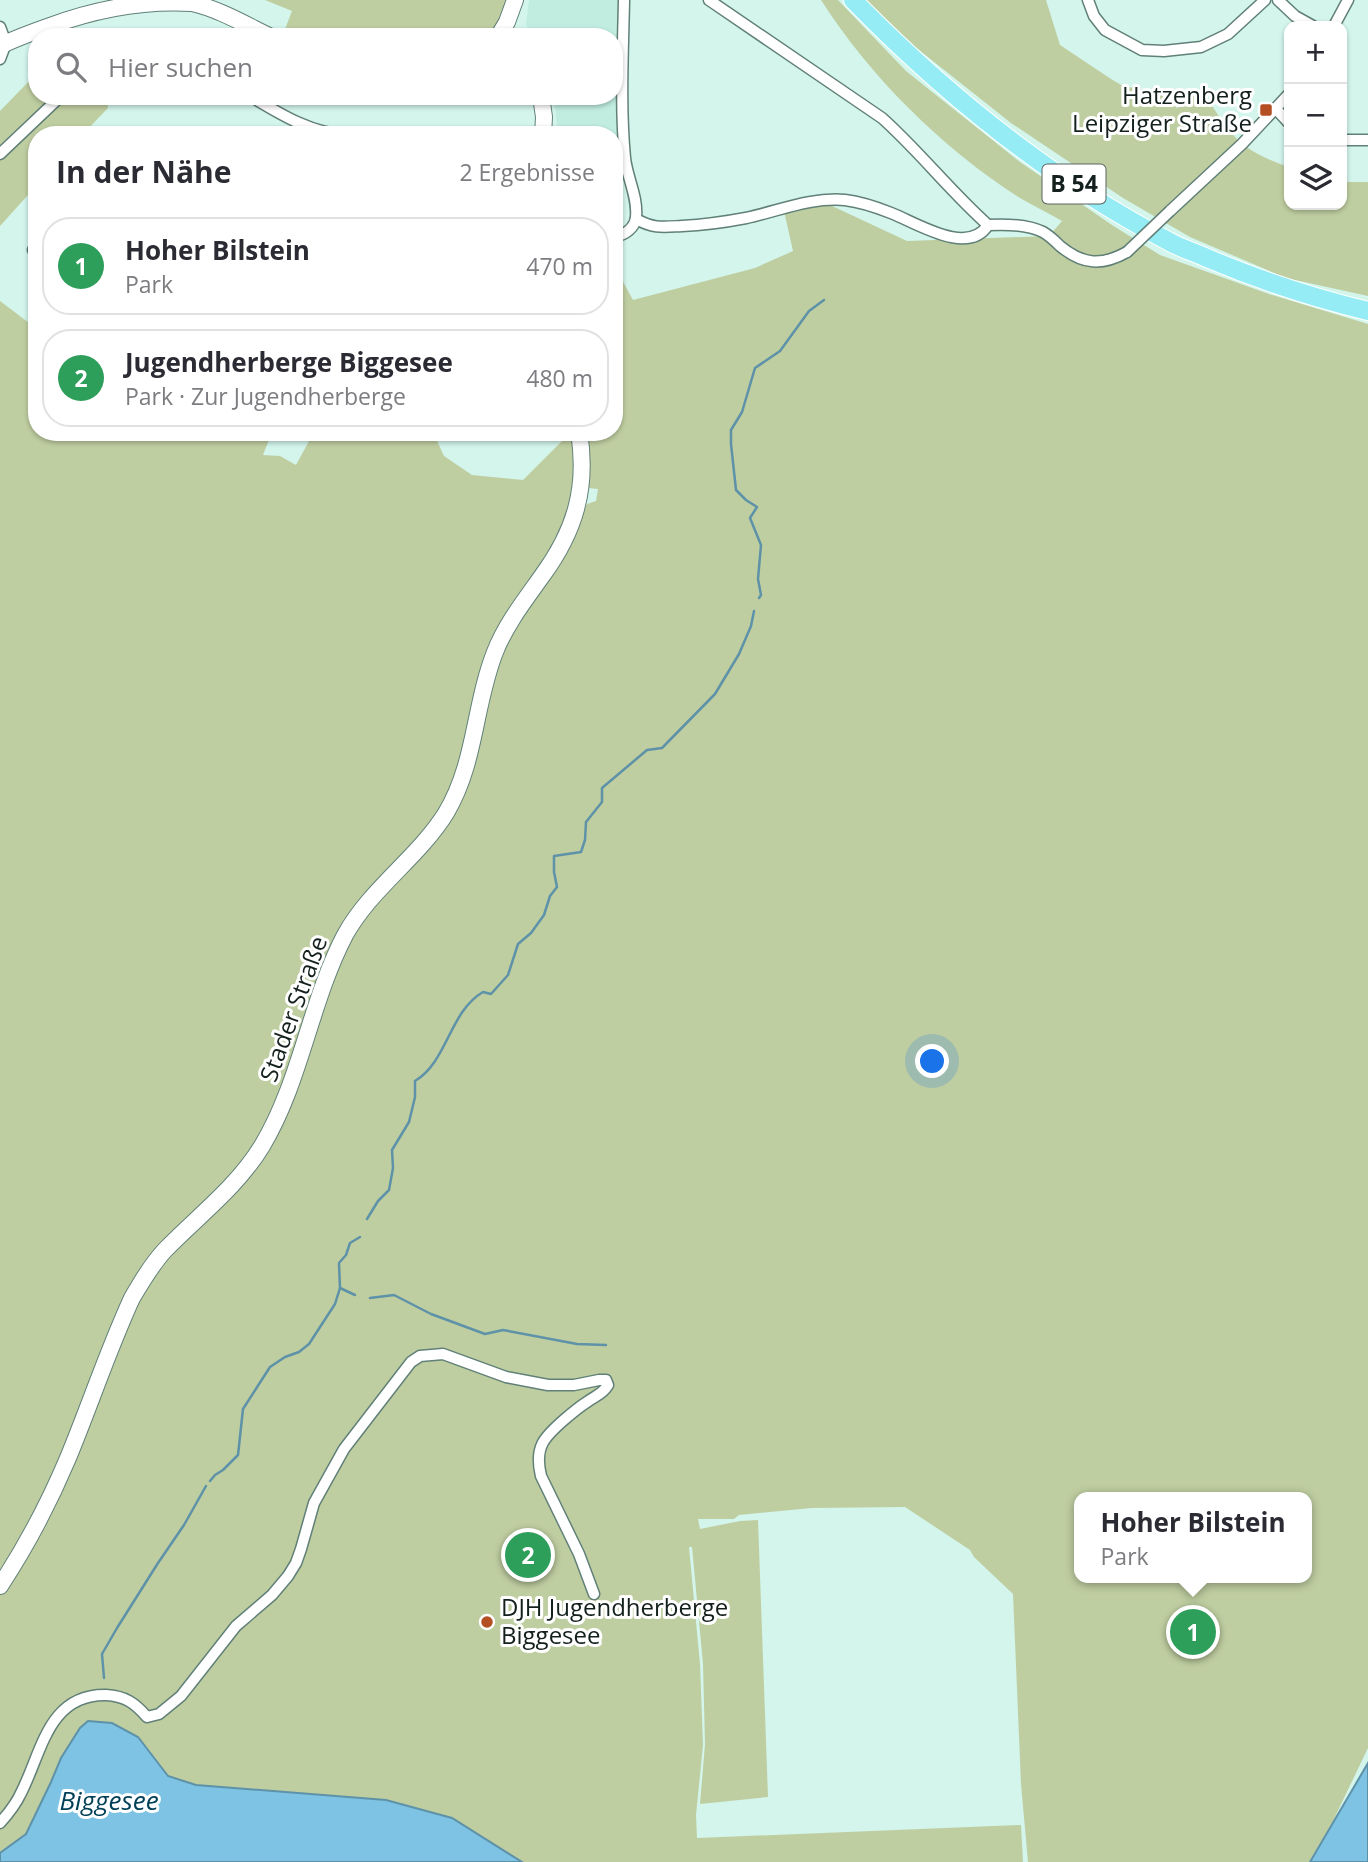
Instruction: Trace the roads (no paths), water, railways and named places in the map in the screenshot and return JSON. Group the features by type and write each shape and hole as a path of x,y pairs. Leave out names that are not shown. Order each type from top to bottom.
{"main road":[{"name":"B 54","path":"853,0 907,54 984,119 1097,200 1169,242 1229,267 1289,289 1368,311"}],"street":[{"path":"51,28 86,13 122,3 154,0 192,4 252,28"},
{"path":"504,28 515,0"},
{"path":"623,48 624,0"},
{"path":"709,0 882,118 988,225 1007,224 1041,231 1084,261 1107,261 1127,252 1242,144 1284,100"},
{"path":"1087,0 1094,16 1105,30 1142,50 1164,51 1201,47 1228,34 1265,0"},
{"path":"1278,0 1304,21"},
{"path":"1337,21 1348,0"},
{"path":"0,27 2,49 28,38"},
{"path":"29,126 51,105"},
{"path":"265,105 305,126"},
{"path":"542,105 544,126"},
{"path":"622,105 625,160 636,209 633,226 623,234"},
{"path":"1276,109 1284,118"},
{"path":"0,153 28,127"},
{"path":"1347,140 1368,140"},
{"path":"636,219 655,228 691,226 747,218 792,205 842,200 866,204 931,232 947,236 973,237 983,233 988,225"},
{"name":"Stader Straße","path":"0,1586 48,1504 132,1298 163,1252 234,1182 261,1147 285,1099 332,962 346,934 373,895 434,831 453,800 470,755 494,654 508,625 552,562 574,520 583,474 580,441"},
{"path":"0,1823 21,1793 49,1728 59,1713 72,1703 99,1695 126,1698 138,1706 147,1717 159,1714 181,1696 236,1626 272,1595 288,1576 296,1563 314,1503 344,1448 411,1362 421,1356 443,1354 506,1377 548,1385 574,1385 606,1380 608,1385 604,1391 547,1434 538,1463 541,1476 579,1554 594,1594"}],"water":[{"name":"Biggesee","path":"88,1721 112,1723 138,1737 168,1776 196,1785 386,1800 452,1818 522,1862 0,1862 0,1853 26,1834 61,1758 80,1728"},
{"path":"1368,1763 1368,1862 1310,1862"}],"waterway":[{"path":"759,598 761,545 750,518 757,507 736,490 731,430 742,412 755,368 780,351 809,311 824,300"},
{"path":"367,1219 378,1201 389,1190 393,1168 392,1150 409,1122 415,1097 415,1081 435,1061 455,1024 472,1001 483,992 491,994 508,975 518,944 531,933 544,915 550,896 557,887 554,856 581,852 586,822 602,802 602,788 647,750 662,748 715,694 739,654 751,626 754,611"},
{"path":"210,1481 238,1455 243,1409 270,1367 309,1344 335,1304 340,1288 339,1263 346,1255 350,1243 360,1237"},
{"path":"340,1288 355,1295"},
{"path":"370,1298 394,1295 431,1314 485,1334 503,1330 577,1344 606,1345"},
{"path":"104,1678 102,1654 206,1486"}],"place":[{"name":"Hatzenberg Leipziger Straße","path":"1266,110"},
{"name":"Jugendherberge Biggesee","path":"528,1555"},
{"name":"DJH Jugendherberge Biggesee","path":"487,1622"},
{"name":"Hoher Bilstein","path":"1193,1632"}]}
